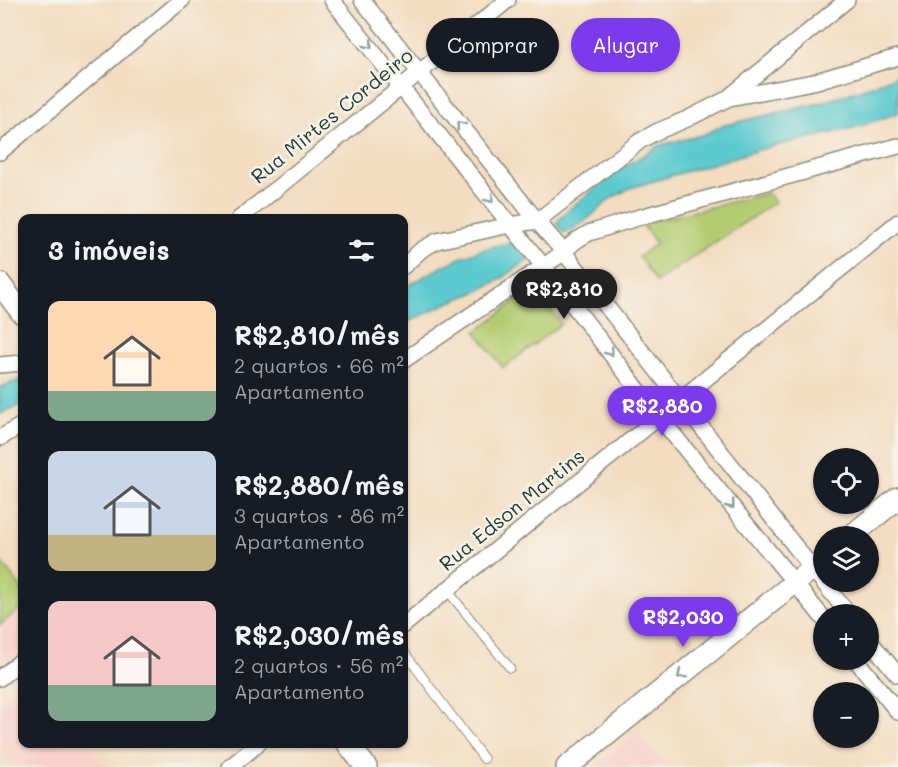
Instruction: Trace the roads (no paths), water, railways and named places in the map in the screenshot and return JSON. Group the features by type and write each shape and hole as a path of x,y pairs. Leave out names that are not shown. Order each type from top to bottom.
{"street":[{"path":"0,152 182,0"},
{"path":"332,0 660,418 813,605"},
{"path":"362,0 680,401 813,559"},
{"name":"Rua Mirtes Cordeiro","path":"245,214 508,0"},
{"path":"408,263 430,244 537,221 640,141 729,98 847,0"},
{"path":"729,98 813,82 898,57"},
{"path":"408,357 589,233 898,146"},
{"name":"Rua Edson Martins","path":"408,622 898,222"},
{"path":"0,284 18,309"},
{"path":"0,365 18,363"},
{"path":"0,438 18,427"},
{"path":"864,526 898,498"},
{"path":"567,767 813,567"},
{"path":"879,652 898,675"},
{"path":"0,678 18,663"},
{"path":"864,670 898,712"},
{"path":"230,767 253,748"},
{"path":"351,748 366,767"}],"lane":[{"path":"447,590 510,668"},
{"path":"408,657 484,759"}],"water":[{"path":"898,75 898,113 857,127 762,149 630,188 612,198 578,226 564,233 556,223 568,210 619,170 660,145 702,135 725,125 820,103"},
{"path":"517,242 531,258 501,279 478,291 408,322 408,286 472,253"},
{"path":"18,380 18,406 0,414 0,387"}]}
